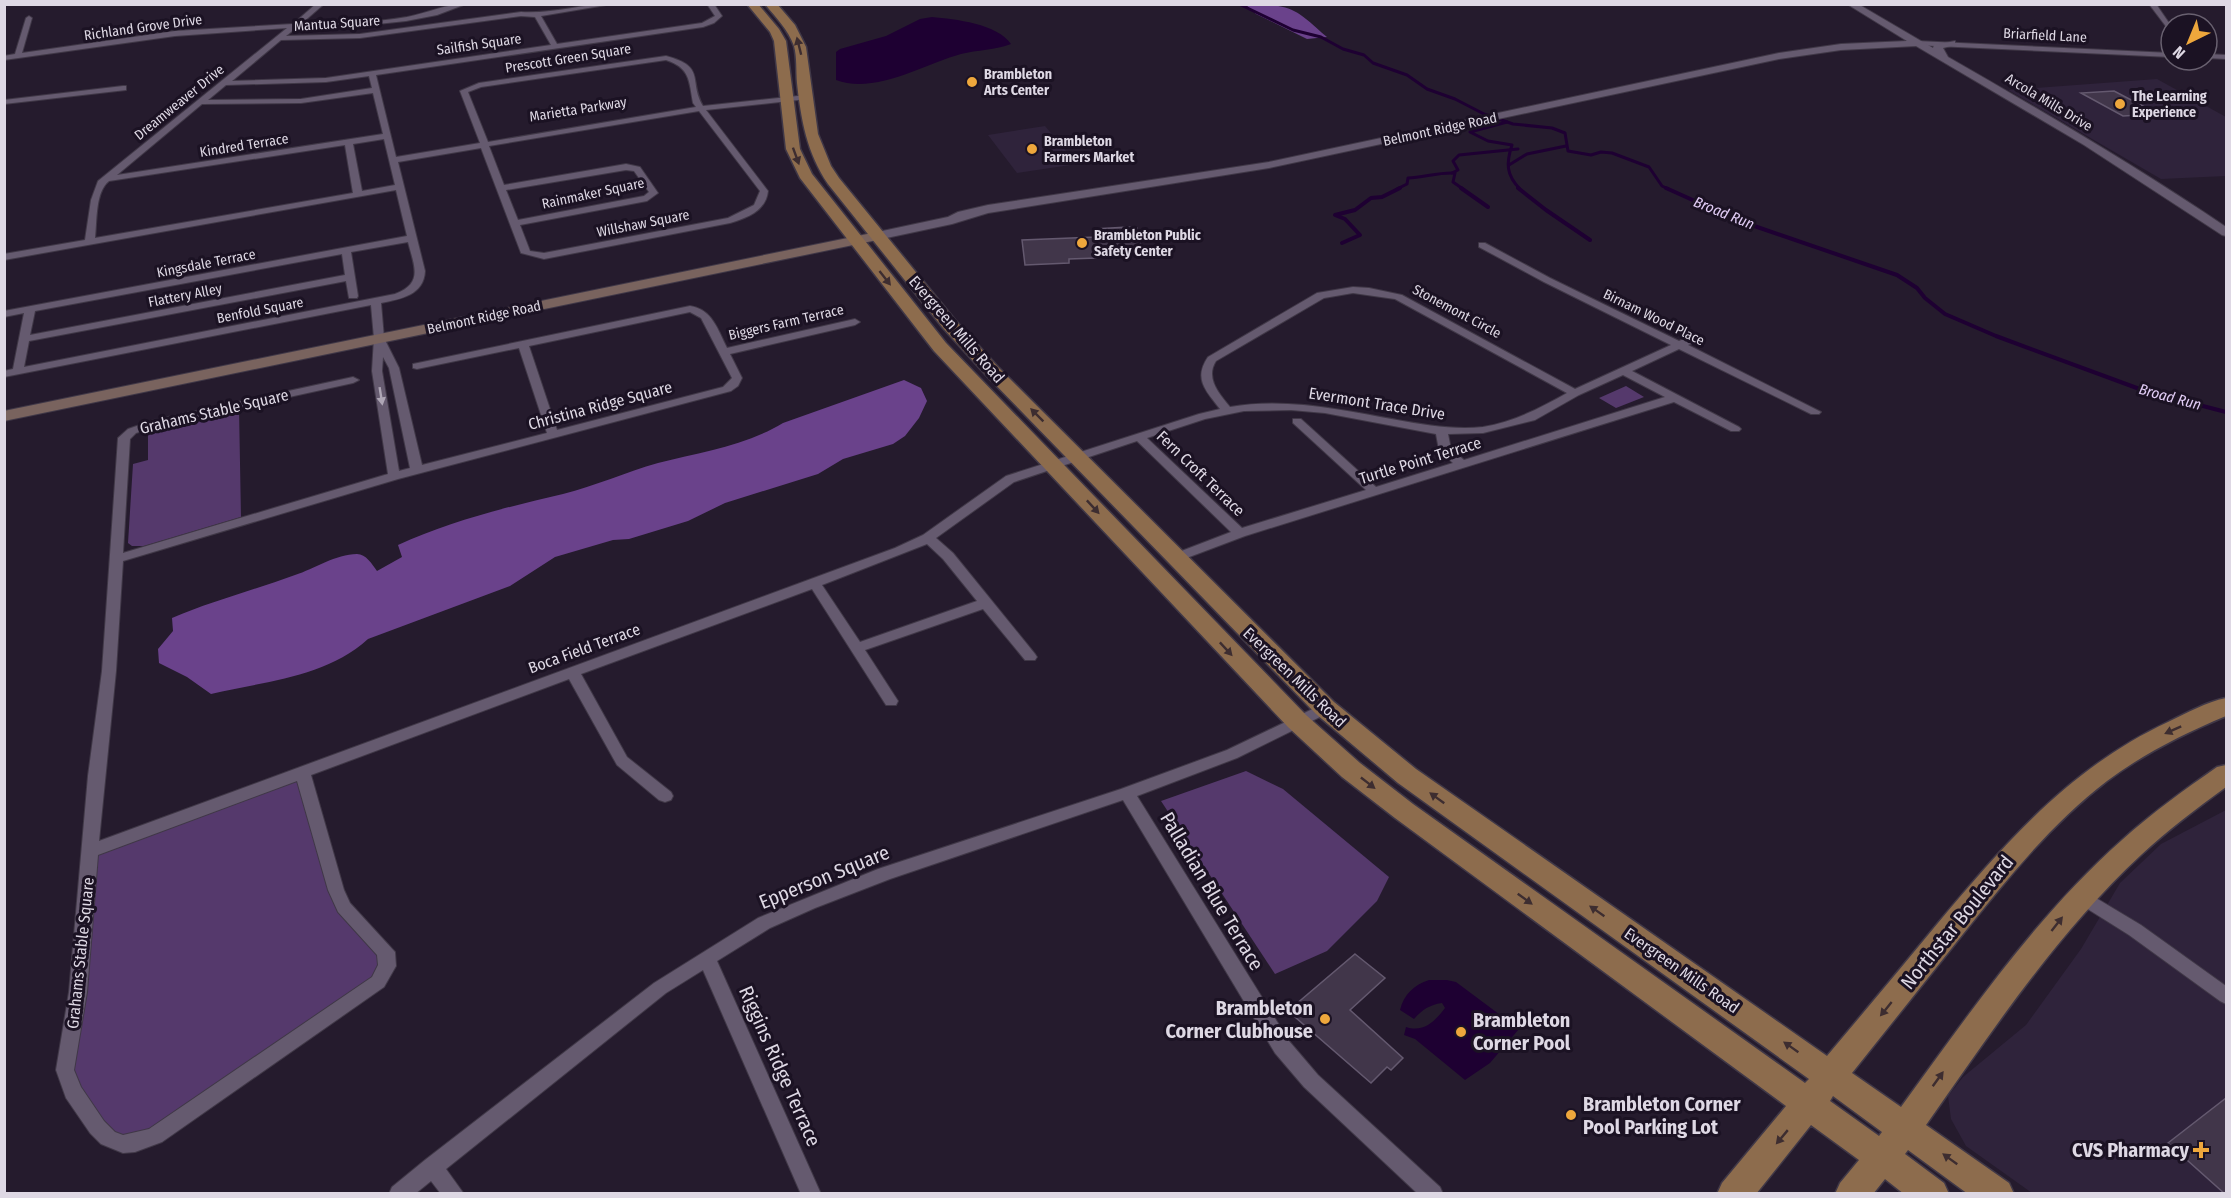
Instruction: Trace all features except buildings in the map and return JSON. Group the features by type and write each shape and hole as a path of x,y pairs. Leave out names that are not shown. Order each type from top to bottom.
{"main road":[{"name":"Evergreen Mills Road","path":"752,4 775,30 780,41 793,149 805,176 949,324 1065,461 1297,721 1351,770 1404,811 1932,1194"},
{"name":"Evergreen Mills Road","path":"770,4 796,36 800,47 812,143 821,164 863,234 940,347 1176,558 1324,708 1407,776 1831,1074 1997,1194"},
{"name":"Belmont Ridge Road","path":"4,403 378,333 863,234"},
{"name":"Belmont Ridge Road","path":"4,416 378,333"},
{"name":"Northstar Boulevard","path":"1734,1194 2006,861 2082,787 2127,754 2226,706"},
{"path":"1852,1194 1905,1128 1945,1070 2081,896 2150,830 2195,794 2226,774"}],"street":[{"name":"Dreamweaver Drive","path":"105,179 321,4"},
{"name":"Richland Grove Drive","path":"4,58 232,28 383,23 433,14 464,4"},
{"name":"Mantua Square","path":"281,38 349,37 512,14 537,15 609,4"},
{"name":"Sailfish Square","path":"225,83 297,83 372,74 712,22 719,16 710,4"},
{"name":"Arcola Mills Drive","path":"1851,4 2133,170 2226,232"},
{"path":"537,15 555,46"},
{"path":"18,56 29,18"},
{"path":"1865,45 1884,34 1880,21"},
{"name":"Briarfield Lane","path":"1917,42 2159,54"},
{"name":"Belmont Ridge Road","path":"863,234 952,220 962,215 1012,205 1252,168 1771,58 1865,45 1917,42"},
{"path":"1944,58 1937,47 1952,43"},
{"name":"Prescott Green Square","path":"483,141 464,91 479,85 666,58 682,63 692,76 700,105"},
{"name":"Benfold Square","path":"4,374 376,301 398,296 419,285 420,271 372,74"},
{"path":"4,102 123,88"},
{"path":"202,102 301,101 375,90"},
{"name":"Marietta Parkway","path":"392,156 700,105 761,103 770,100 807,97"},
{"name":"Willshaw Square","path":"483,141 526,253 538,256 729,219 758,207 764,200 764,191 700,105"},
{"name":"Kindred Terrace","path":"105,179 387,136"},
{"path":"349,142 358,194"},
{"name":"Rainmaker Square","path":"502,188 626,167 638,169 654,193 647,198 514,223"},
{"path":"90,241 97,190 105,179"},
{"path":"4,256 400,188"},
{"name":"Kingsdale Terrace","path":"4,314 412,238"},
{"name":"Birnam Wood Place","path":"1482,245 1815,412"},
{"path":"346,250 353,296"},
{"name":"Flattery Alley","path":"24,339 350,277"},
{"name":"Stonemont Circle","path":"1226,410 1206,381 1205,372 1212,359 1312,299 1330,293 1353,290 1382,293 1405,300 1575,393"},
{"path":"376,301 377,370 394,476"},
{"path":"18,371 30,309"},
{"name":"Christina Ridge Square","path":"116,559 394,476 727,389 734,384 737,378 705,316 697,310 690,309 417,366"},
{"name":"Biggers Farm Terrace","path":"724,352 855,322"},
{"path":"378,333 394,368 417,471"},
{"name":"Evermont Trace Drive","path":"1065,461 1226,410 1270,407 1311,408 1441,431 1483,430 1518,423 1544,412 1575,393 1695,338"},
{"path":"523,343 553,434"},
{"path":"1623,371 1735,429"},
{"name":"Grahams Stable Square","path":"302,772 336,890 344,907 386,952 387,966 384,974 378,982 155,1136 135,1143 123,1144 108,1138 97,1127 73,1092 66,1070 78,992 96,776 109,671 124,438 132,430 154,423 353,380"},
{"name":"Turtle Point Terrace","path":"1176,558 1240,533 1676,398"},
{"path":"1297,421 1375,492"},
{"path":"1441,431 1444,450 1462,464"},
{"name":"Fern Croft Terrace","path":"1139,437 1240,533"},
{"name":"Boca Field Terrace","path":"90,852 928,538 1010,479 1065,461"},
{"path":"928,538 948,556 1030,657"},
{"path":"814,582 891,701"},
{"path":"858,648 986,603"},
{"path":"572,671 622,761 665,796"},
{"name":"Epperson Square","path":"399,1194 660,988 764,923 884,874 1127,793 1232,754 1324,708"},
{"name":"Palladian Blue Terrace","path":"1127,793 1282,1047 1311,1081 1433,1194"},
{"path":"2081,896 2135,930 2226,996"},
{"name":"Riggins Ridge Terrace","path":"707,958 811,1194"},
{"path":"432,1167 454,1194"}],"shaded area":[{"path":"1246,5 1273,5 1291,9 1327,37 1307,39 1256,14"},
{"path":"932,17 964,21 986,27 1005,37 1011,44 961,54 883,81 851,84 836,80 836,52 840,49 886,36 920,19"},
{"path":"2157,79 2226,117 2226,176 2161,179 2008,90"},
{"name":"Brambleton Farmers Market","path":"1045,126 1077,164 1017,173 988,135"},
{"path":"904,380 921,388 927,401 919,418 905,436 893,444 843,459 818,474 725,503 688,521 629,539 613,540 555,557 510,586 368,639 351,652 314,670 211,694 187,677 159,663 158,649 173,631 172,618 187,612 349,555 363,556 377,571 402,557 398,545 418,536 458,522 575,491 658,463 738,443 783,423"},
{"path":"1626,386 1644,397 1616,408 1599,398"},
{"path":"239,408 241,517 144,546 132,546 128,543 133,464 148,460 148,434 193,423 194,418"},
{"path":"1246,771 1283,789 1389,877 1377,901 1327,951 1275,974 1161,801"},
{"path":"302,772 336,890 387,966 155,1136 108,1138 65,1070 90,851"},
{"path":"2226,810 2226,1193 2032,1193 1966,1146 1951,1119 1948,1096 1963,1077 2026,1025 2081,949 2120,883 2161,844"},
{"name":"Brambleton Corner Pool","path":"1429,980 1456,982 1519,1029 1490,1063 1465,1080 1415,1039 1404,1035 1406,1027 1424,1027 1445,1008 1442,1003 1433,1005 1414,1019 1400,1010 1410,991"}],"waterway":[{"name":"Broad Run","path":"1239,4 1293,30 1321,37 1343,49 1364,55 1373,63 1407,75 1427,89 1455,99 1484,114 1513,124 1552,128 1565,133 1568,151 1591,155 1601,152 1612,153 1649,167 1662,186 1666,188"},
{"path":"1507,122 1470,132 1488,141 1512,145 1511,150"},
{"path":"1509,165 1527,154 1566,146"},
{"path":"1511,150 1518,149"},
{"path":"1452,173 1458,170 1453,161 1459,155 1511,150"},
{"path":"1511,150 1508,168 1512,179 1520,189"},
{"path":"1397,189 1407,184 1408,178 1452,173"},
{"path":"1452,173 1455,173 1453,182 1463,189"},
{"path":"1342,243 1360,235 1345,219 1335,215 1355,210 1371,198 1382,197 1400,188"},
{"path":"1461,188 1488,207"},
{"path":"1518,188 1590,240"},
{"name":"Broad Run","path":"1666,188 1737,220 1897,275 1917,288 1925,298 1945,314 1996,336 2145,391 2226,412"}],"place":[{"name":"Brambleton Arts Center","path":"972,82"},
{"name":"The Learning Experience","path":"2120,104"},
{"name":"Brambleton Farmers Market","path":"1032,149"},
{"name":"Brambleton Public Safety Center","path":"1082,243"},
{"name":"Brambleton Corner Clubhouse","path":"1325,1019"},
{"name":"Brambleton Corner Pool","path":"1461,1032"},
{"name":"Brambleton Corner Pool Parking Lot","path":"1571,1115"},
{"name":"CVS Pharmacy","path":"2201,1150"}]}
